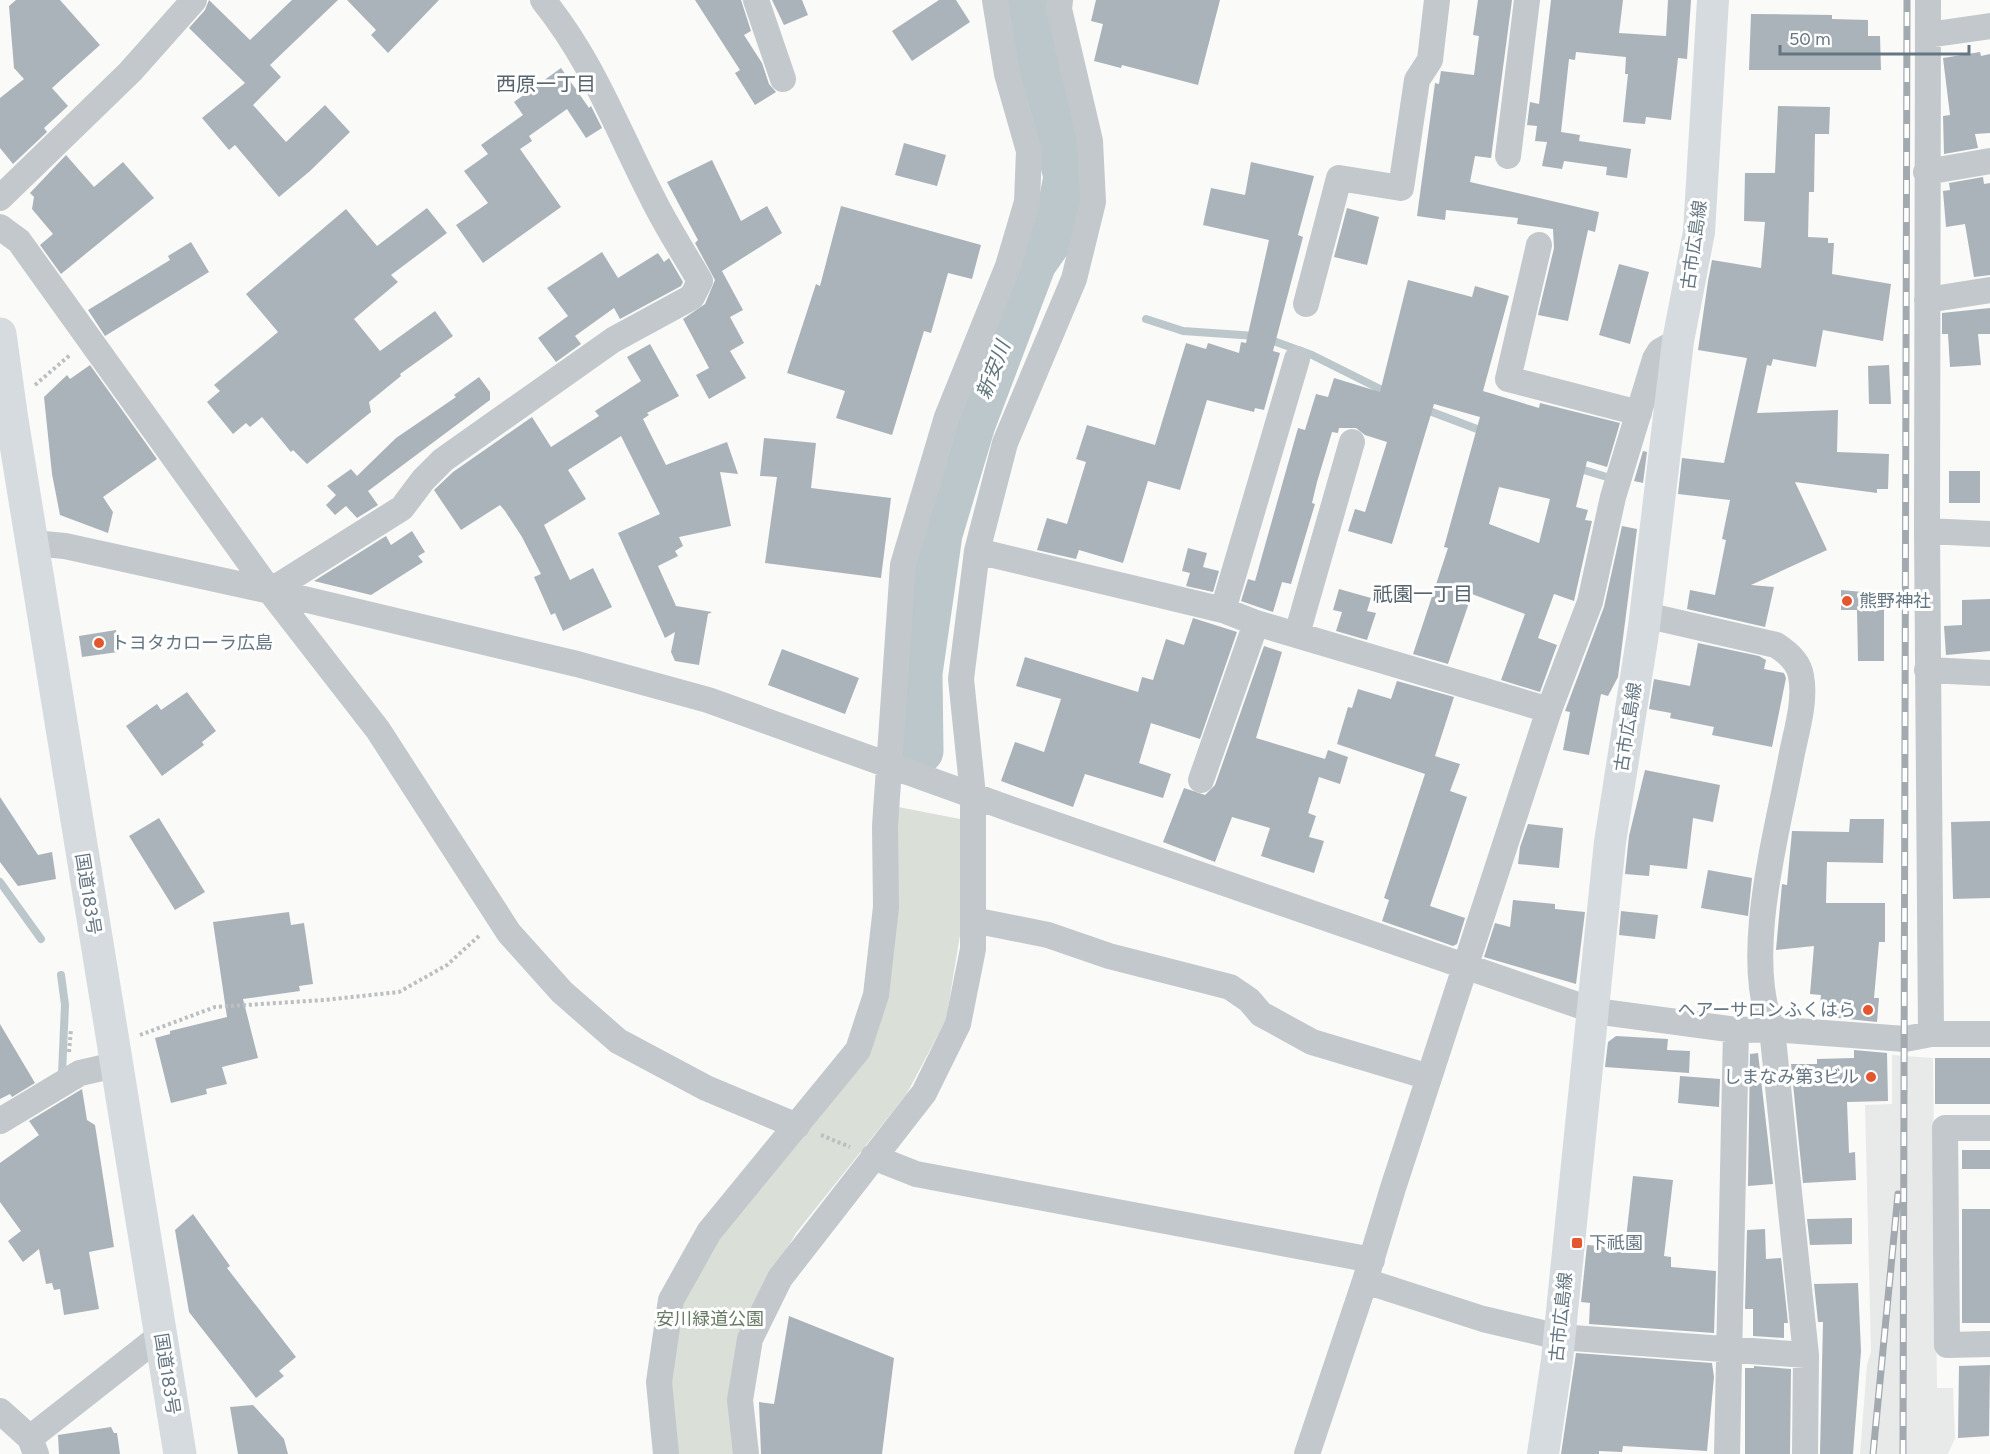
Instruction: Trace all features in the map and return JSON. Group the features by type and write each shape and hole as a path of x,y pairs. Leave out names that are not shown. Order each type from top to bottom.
{"highway":[{"name":"国道183号","path":"0,334 6,426 32,543 180,1454"}],"main road":[{"name":"古市広島線","path":"1543,1454 1559,1336 1611,842 1645,615 1678,341 1699,232 1713,0"}],"street":[{"path":"0,198 130,72 194,0"},
{"path":"270,591 402,508 423,480 444,460 613,340 692,297 700,281 652,198 599,86 570,33 543,0"},
{"path":"756,0 783,79"},
{"path":"666,1454 659,1382 671,1300 709,1232 858,1050 876,995 886,908 885,826 888,763 903,566 947,417 1008,266 1027,202 1029,151 1007,74 995,0"},
{"path":"746,1454 740,1400 750,1339 780,1278 924,1093 958,1024 973,949 973,795 961,679 977,551 1005,443 1074,279 1094,202 1090,141 1059,9 1060,0"},
{"path":"1306,304 1339,178 1401,188 1417,80 1430,60 1437,0"},
{"path":"1508,156 1527,0"},
{"path":"1928,0 1927,670 1931,1034"},
{"path":"1929,34 1990,26"},
{"path":"1926,172 1990,161"},
{"path":"0,226 19,241 270,591 378,730 500,918 562,992 618,1041 706,1088 797,1126"},
{"path":"1539,245 1508,378 1639,413"},
{"path":"1927,300 1990,290"},
{"path":"1307,1454 1369,1270 1548,710 1590,602 1613,497 1655,358 1660,351 1678,341"},
{"path":"1223,610 1297,359"},
{"path":"1297,634 1352,442"},
{"path":"1927,531 1990,534"},
{"path":"32,543 65,546 270,591 577,664 708,700 973,795 1595,1011 1736,1030 1772,1029 1905,1039 1931,1034 1990,1034"},
{"path":"977,551 1223,610 1256,623 1548,710"},
{"path":"1645,615 1776,645 1790,654 1801,675 1801,710 1766,891 1759,963 1764,1010 1772,1029 1806,1355 1805,1454"},
{"path":"1201,780 1256,623"},
{"path":"1927,670 1990,673"},
{"path":"973,920 1048,935 1117,958 1230,987 1249,1000 1261,1014 1312,1042 1429,1077"},
{"path":"1727,1454 1736,1030"},
{"path":"0,1121 80,1073 115,1065"},
{"path":"1990,1128 1945,1128 1947,1345 1990,1344"},
{"path":"873,1157 916,1174 1369,1270 1483,1319 1559,1336 1729,1347 1806,1355"},
{"path":"0,1411 33,1446 160,1336"}],"path":[{"path":"39,382 75,350"},
{"path":"133,1036 214,1008 399,992 447,965 500,918"},
{"path":"69,1056 71,1029"},
{"path":"797,1126 873,1157"}],"shaded area":[{"path":"1892,1055 1933,1058 1937,1388 1953,1388 1955,1438 1948,1454 1860,1454 1867,1365 1871,1352 1865,1105 1892,1104"}],"green space":[{"name":"安川緑道公園","path":"893,806 960,819 961,929 946,1020 906,1095 796,1233 745,1322 737,1454 675,1454 669,1393 676,1300 735,1212 861,1055"}],"building":[{"path":"16,0 60,0 100,45 52,88 68,106 44,128 47,132 13,164 0,148 0,98 24,79 14,68 9,6"},
{"path":"209,0 250,40 292,0 338,0 270,65 281,77 253,105 286,142 325,105 350,132 279,197 235,145 229,150 202,118 245,83 189,28 205,10"},
{"path":"347,0 439,0 388,53 371,35 376,30"},
{"path":"695,0 741,0 751,31 744,35 762,63 769,84 776,92 755,105 735,73 740,70"},
{"path":"772,0 802,0 808,15 784,25"},
{"path":"939,0 956,0 970,22 912,61 892,31"},
{"path":"1096,0 1220,0 1198,85 1122,65 1121,68 1094,61 1103,24 1091,21"},
{"path":"1478,0 1512,0 1491,158 1475,156 1470,182 1599,212 1595,232 1588,230 1568,321 1538,315 1554,248 1553,229 1517,224 1518,218 1446,210 1445,220 1417,216 1435,83 1439,84 1441,71 1474,75 1479,36 1473,35"},
{"path":"1551,0 1623,0 1619,33 1666,36 1668,0 1691,0 1687,59 1678,58 1671,120 1646,117 1645,124 1623,122 1628,74 1625,74 1626,57 1576,52 1575,60 1569,59 1561,132 1580,135 1579,141 1631,149 1627,178 1606,175 1607,167 1564,161 1562,169 1542,166 1547,142 1535,141 1537,126 1527,125 1530,102 1539,104"},
{"path":"1751,14 1832,15 1832,19 1868,20 1868,36 1880,36 1881,70 1749,70"},
{"path":"1980,52 1981,56 1990,54 1990,133 1975,134 1978,148 1944,154 1943,116 1950,115 1943,58"},
{"path":"561,68 589,108 591,106 602,128 586,138 567,109 529,136 532,141 520,149 561,207 483,263 456,225 488,203 464,171 488,154 481,145 523,115 514,102"},
{"path":"1778,106 1830,107 1829,134 1815,134 1814,192 1809,192 1808,237 1828,238 1828,243 1834,243 1832,274 1891,284 1883,341 1823,330 1816,367 1773,359 1771,366 1767,365 1757,413 1838,410 1837,452 1889,454 1888,489 1877,489 1877,493 1795,482 1827,550 1751,585 1774,587 1765,627 1687,609 1690,590 1715,595 1726,540 1722,539 1730,500 1678,494 1682,458 1724,463 1747,358 1698,350 1708,281 1712,260 1761,268 1765,222 1744,221 1745,173 1775,173"},
{"path":"904,143 946,155 937,186 895,175"},
{"path":"66,155 94,187 123,162 154,198 61,274 40,245 53,234 32,209 34,197 30,193"},
{"path":"712,160 741,221 767,206 782,233 722,271 743,310 730,317 744,343 730,351 746,378 709,399 696,375 709,368 683,319 705,304 715,280 695,243 698,240 667,182"},
{"path":"1251,162 1314,176 1298,235 1303,237 1273,351 1280,353 1264,410 1255,408 1254,412 1207,400 1180,490 1148,481 1123,563 1079,550 1076,559 1037,550 1047,518 1067,524 1086,462 1076,459 1087,425 1155,445 1186,343 1206,349 1208,343 1239,353 1241,342 1246,343 1269,240 1203,225 1211,188 1245,195"},
{"path":"1983,177 1984,184 1990,183 1990,275 1974,277 1965,224 1946,227 1943,191 1950,190 1949,183"},
{"path":"841,206 981,245 972,279 948,273 931,333 924,331 892,435 836,418 845,391 787,373 816,284 820,286"},
{"path":"427,208 447,233 391,275 398,282 354,319 380,351 435,311 453,336 400,374 401,376 369,402 371,412 307,464 293,450 291,452 262,417 250,427 246,423 233,434 207,402 220,391 214,385 278,332 246,294 346,209 377,246"},
{"path":"1347,208 1379,217 1367,265 1334,257"},
{"path":"191,242 209,272 105,336 88,310 170,260 168,256"},
{"path":"602,252 618,278 658,253 664,262 669,258 683,282 681,286 620,319 614,308 575,336 581,344 556,362 538,338 568,316 547,288"},
{"path":"1619,264 1649,272 1630,344 1599,335"},
{"path":"1408,280 1472,297 1475,286 1509,296 1483,391 1539,408 1540,403 1620,423 1607,467 1587,461 1576,507 1588,510 1585,520 1592,521 1574,601 1554,594 1538,638 1557,645 1540,692 1501,680 1525,614 1472,594 1448,664 1413,654 1448,548 1444,547 1480,417 1434,404 1392,544 1348,531 1355,509 1365,512 1387,442 1365,435 1356,428 1339,428 1338,433 1332,432 1312,503 1315,504 1291,584 1282,582 1273,612 1241,601 1248,579 1255,581 1298,428 1305,430 1316,394 1328,397 1334,378 1380,392","holes":["1499,487 1550,499 1539,543 1489,524"]},
{"path":"1990,308 1990,334 1978,334 1981,365 1950,367 1948,334 1942,334 1942,313"},
{"path":"650,344 679,396 647,413 649,415 643,419 666,465 727,442 738,474 720,472 731,526 679,537 683,546 675,551 678,556 658,566 676,606 712,612 708,614 699,665 675,661 671,652 675,632 665,638 618,533 660,514 621,436 568,470 586,499 544,525 570,580 593,568 612,607 563,631 555,613 551,615 534,577 541,574 522,537 500,505 461,530 434,490 453,472 532,417 551,447 599,416 595,411 641,381 627,357"},
{"path":"90,365 157,459 103,497 113,512 108,533 60,515 52,474 44,397 67,375 70,379"},
{"path":"1889,365 1891,404 1869,404 1868,366"},
{"path":"479,377 490,392 490,400 368,491 378,505 357,518 346,506 335,515 326,505 336,495 327,486 351,469 357,476 396,438 456,397 454,395"},
{"path":"764,438 816,443 811,488 891,498 881,578 765,563 777,477 760,476"},
{"path":"1643,451 1647,452 1643,483 1634,481"},
{"path":"1949,471 1980,471 1980,503 1949,503"},
{"path":"1622,526 1637,529 1618,677 1608,696 1601,694 1589,755 1563,750 1570,712 1565,711 1604,607"},
{"path":"412,531 425,552 418,556 423,562 371,595 314,581 386,536 391,545"},
{"path":"1188,548 1207,553 1203,567 1219,571 1213,592 1186,586 1190,573 1182,571"},
{"path":"1339,589 1371,598 1367,611 1376,613 1367,640 1336,631 1342,612 1333,610"},
{"path":"1841,590 1884,594 1884,661 1858,661 1857,610 1841,610"},
{"path":"1990,599 1990,651 1946,655 1944,626 1962,625 1962,600"},
{"path":"1193,618 1237,632 1200,739 1151,723 1139,763 1171,774 1163,798 1085,774 1073,807 1001,781 1015,742 1044,752 1061,699 1016,686 1025,657 1138,692 1142,677 1153,680 1166,639 1184,645"},
{"path":"116,630 118,652 82,657 79,636"},
{"path":"1698,643 1759,656 1766,660 1764,669 1784,673 1786,678 1772,747 1712,735 1714,727 1670,718 1671,713 1649,709 1654,679 1690,686"},
{"path":"1264,646 1282,652 1256,738 1325,759 1328,750 1348,757 1340,784 1319,777 1308,813 1316,816 1309,837 1324,841 1314,873 1261,856 1270,828 1232,817 1215,862 1163,842 1184,788 1205,795 1215,785"},
{"path":"782,649 859,678 845,714 768,685"},
{"path":"1397,681 1454,697 1435,756 1460,764 1450,791 1467,797 1430,906 1465,918 1457,944 1453,946 1382,921 1389,900 1384,898 1425,774 1337,744 1348,707 1352,708 1358,689 1391,699"},
{"path":"187,692 216,731 202,742 204,745 162,776 126,726 157,704 161,710"},
{"path":"1645,770 1720,785 1713,822 1693,818 1687,869 1650,865 1649,876 1625,874 1629,836"},
{"path":"0,797 38,855 52,852 56,879 18,886 0,862"},
{"path":"159,818 205,892 175,910 129,836"},
{"path":"1850,819 1884,819 1883,863 1827,862 1826,903 1885,903 1885,942 1879,942 1874,998 1879,998 1877,1022 1819,1016 1821,995 1810,994 1814,946 1776,950 1782,884 1787,885 1792,831 1849,832"},
{"path":"1990,821 1990,898 1953,899 1951,822"},
{"path":"1528,824 1563,828 1559,868 1518,864 1520,847"},
{"path":"1708,870 1752,878 1748,916 1701,908"},
{"path":"1513,900 1555,904 1555,909 1585,912 1576,984 1484,957 1495,923 1510,927"},
{"path":"1621,911 1658,915 1655,939 1619,935"},
{"path":"289,912 291,925 304,923 313,984 299,986 300,991 243,999 258,1058 222,1067 227,1084 206,1089 207,1094 171,1103 155,1038 170,1034 170,1031 227,1017 213,922"},
{"path":"0,1024 35,1083 12,1097 10,1094 0,1099"},
{"path":"1616,1036 1668,1039 1667,1050 1690,1051 1689,1073 1605,1067 1608,1042"},
{"path":"1854,1050 1887,1053 1888,1101 1847,1102 1849,1153 1855,1152 1856,1180 1803,1183 1791,1064 1817,1064 1817,1059 1854,1058"},
{"path":"1758,1053 1773,1184 1748,1186 1750,1054"},
{"path":"1935,1058 1990,1058 1990,1104 1935,1104"},
{"path":"1680,1076 1720,1079 1719,1107 1678,1103"},
{"path":"82,1089 87,1120 95,1125 114,1247 89,1252 99,1309 64,1315 60,1289 54,1290 52,1283 46,1284 39,1249 23,1262 8,1241 21,1231 0,1202 0,1163 39,1135 29,1121"},
{"path":"1962,1150 1990,1150 1990,1169 1962,1169"},
{"path":"1633,1176 1673,1180 1664,1256 1671,1257 1671,1267 1716,1271 1714,1333 1589,1324 1590,1303 1581,1302 1587,1245 1625,1248"},
{"path":"1962,1209 1990,1209 1990,1323 1962,1323"},
{"path":"193,1214 230,1266 227,1268 296,1357 279,1371 284,1376 256,1398 189,1312 175,1230"},
{"path":"1852,1218 1852,1244 1810,1245 1807,1219"},
{"path":"1765,1229 1766,1259 1781,1258 1788,1323 1784,1323 1784,1338 1753,1336 1753,1309 1745,1309 1747,1230"},
{"path":"1858,1283 1861,1351 1853,1454 1820,1454 1823,1322 1818,1322 1814,1284"},
{"path":"789,1316 894,1358 882,1454 761,1454 759,1402 774,1404"},
{"path":"1576,1353 1712,1363 1714,1377 1707,1451 1623,1446 1622,1452 1561,1454"},
{"path":"1990,1365 1989,1436 1958,1438 1959,1366"},
{"path":"1754,1366 1791,1369 1790,1454 1745,1454 1745,1368 1754,1368"},
{"path":"253,1405 284,1439 288,1454 238,1454 230,1407"},
{"path":"111,1427 114,1433 117,1433 120,1454 59,1454 58,1435"}],"waterway":[{"name":"新安川","path":"921,751 920,673 940,534 973,424 1034,263 1055,233 1066,177 1024,0"},
{"path":"1055,233 1069,247"},
{"path":"1146,319 1183,331 1256,336"},
{"path":"1268,339 1312,355 1388,393"},
{"path":"1424,409 1485,432"},
{"path":"1577,468 1607,477"},
{"path":"0,882 41,939"},
{"path":"61,975 65,1005 62,1074"}],"railway":[{"path":"1903,1454 1907,0"},
{"path":"1873,1454 1898,1194"}],"place":[{"name":"熊野神社","path":"1847,601"},
{"name":"トヨタカローラ広島","path":"99,643"},
{"name":"ヘアーサロンふくはら","path":"1868,1010"},
{"name":"しまなみ第3ビル","path":"1871,1077"},
{"name":"下祇園","path":"1577,1243"}],"district":[{"name":"西原一丁目","path":"546,84"},
{"name":"祇園一丁目","path":"1423,594"}]}
